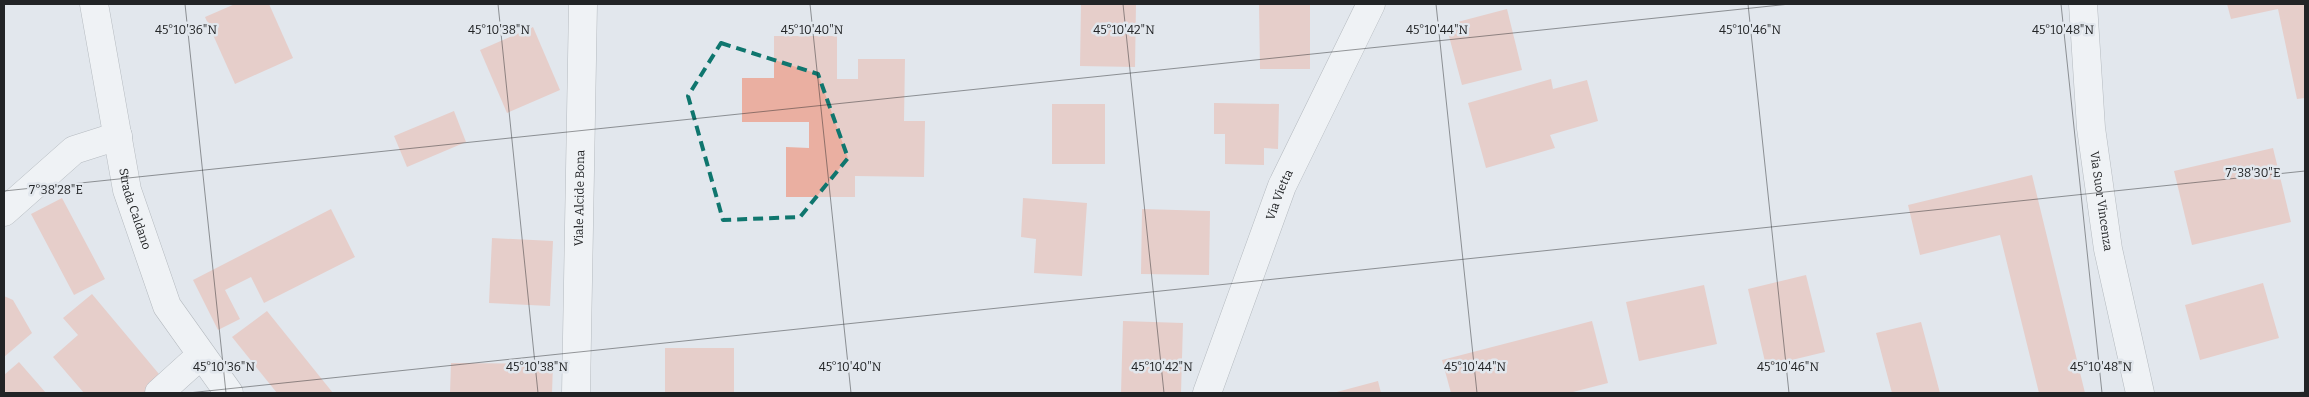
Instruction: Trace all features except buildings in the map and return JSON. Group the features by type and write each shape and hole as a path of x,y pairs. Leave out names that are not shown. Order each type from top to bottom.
{"street":[{"name":"Strada Caldano","path":"94,4 127,190 167,306 229,393"},
{"name":"Viale Alcide Bona","path":"576,393 583,4"},
{"name":"Via Vietta","path":"1207,393 1282,186 1371,4"},
{"name":"Via Suor Vincenza","path":"2083,4 2091,128 2108,249 2140,393"},
{"path":"4,212 74,150 118,136"},
{"path":"159,393 201,355"}],"highlighted area":[{"path":"721,43 818,74 848,158 800,217 723,220 688,96"}]}
